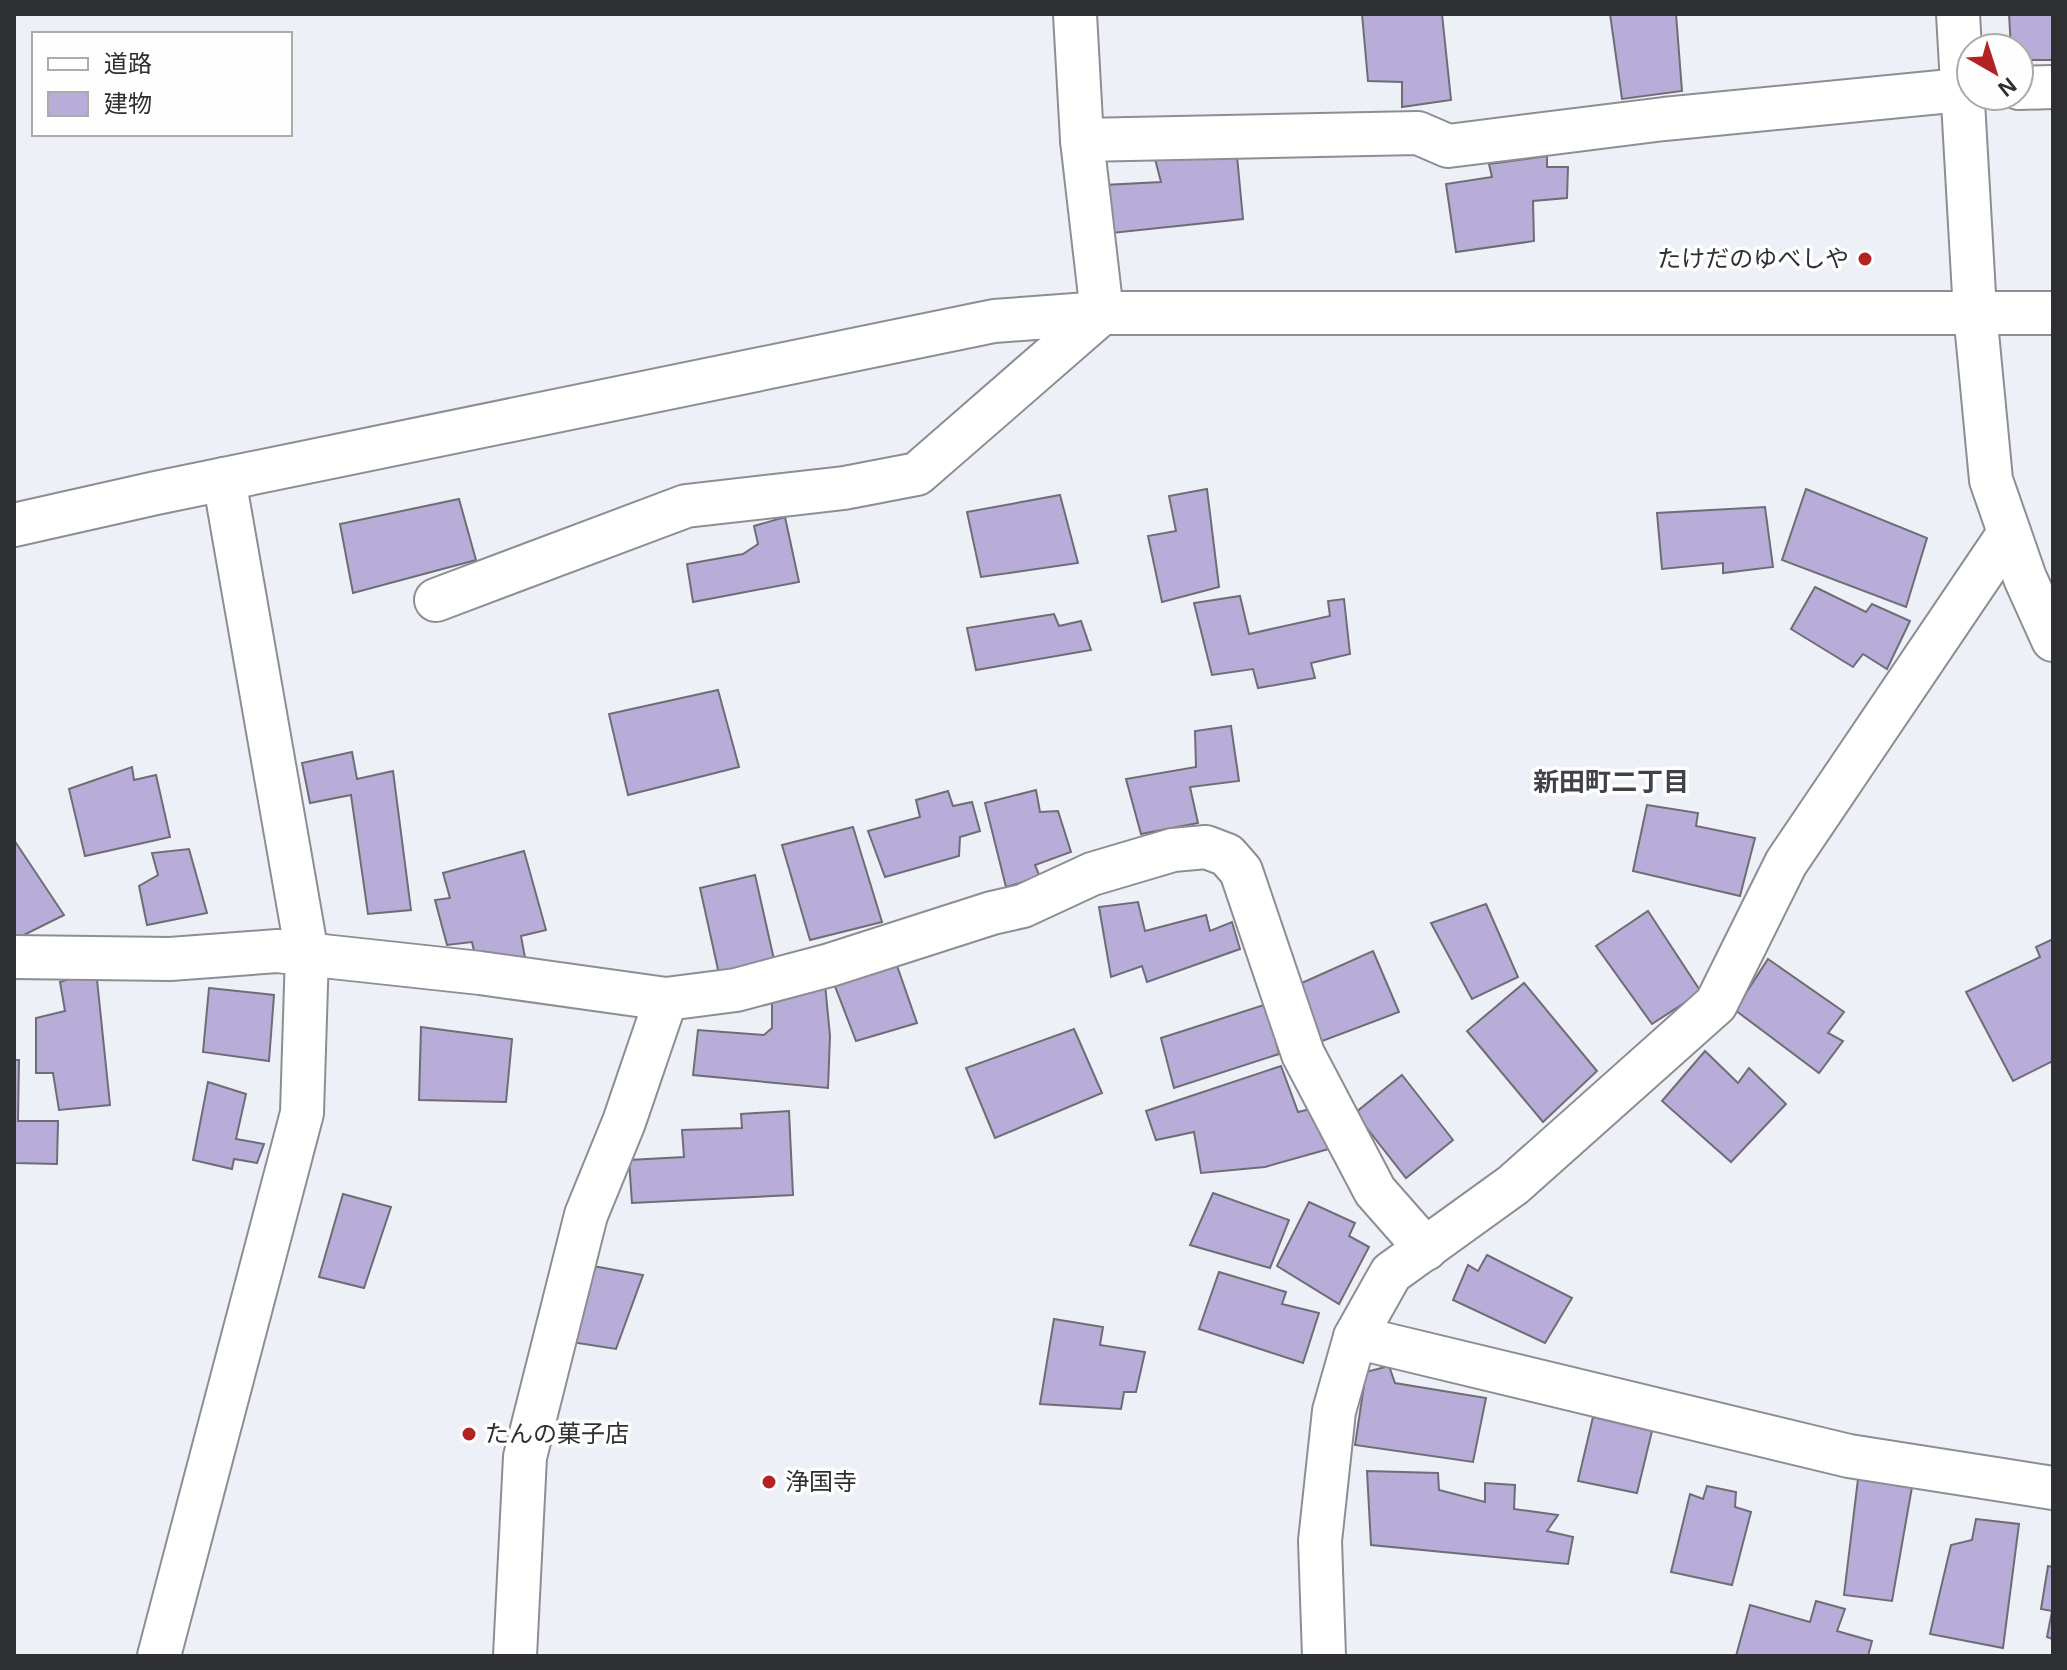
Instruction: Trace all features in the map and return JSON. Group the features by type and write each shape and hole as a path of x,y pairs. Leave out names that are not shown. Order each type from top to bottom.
{"street":[{"path":"1075,14 1082,140 1102,313"},
{"path":"1082,140 1418,133 1448,146 1664,119 1955,90"},
{"path":"1968,112 1975,312 1991,480 2053,640"},
{"path":"436,600 686,506 844,488 917,474 1102,313"},
{"path":"14,525 994,321 1102,313 2053,313"},
{"path":"159,1656 302,1113 307,954 224,479"},
{"path":"1324,1656 1322,1526 1334,1411 1355,1337 1391,1273 1513,1185 1716,1004 1786,863 2009,533"},
{"path":"14,957 170,959 277,951 480,973 666,999 736,990 830,965 1023,906 1092,874 1173,850 1206,847 1227,855 1241,871 1303,1054 1375,1191 1426,1249"},
{"path":"515,1656 525,1457 586,1215 624,1122 666,999"},
{"path":"1355,1337 1849,1456 2053,1488"}],"building":[{"path":"1362,14 1442,14 1451,100 1402,107 1402,82 1368,81"},
{"path":"1610,14 1676,14 1682,91 1622,99"},
{"path":"2009,14 2053,14 2053,60 2035,60 2035,32 2010,32"},
{"path":"1237,156 1243,219 1112,233 1104,185 1161,182 1155,159"},
{"path":"1547,156 1547,167 1568,167 1567,198 1533,201 1534,241 1456,252 1446,184 1492,177 1489,164"},
{"path":"1207,489 1219,587 1162,602 1148,536 1176,531 1169,496"},
{"path":"1806,489 1927,538 1906,607 1782,560"},
{"path":"1060,495 1078,563 981,577 967,512"},
{"path":"459,499 476,560 353,593 340,524"},
{"path":"1765,507 1773,567 1723,573 1723,563 1662,569 1657,513"},
{"path":"785,517 799,582 693,602 687,564 743,554 758,544 754,526"},
{"path":"1815,587 1866,612 1872,604 1910,621 1887,669 1863,654 1853,667 1791,629"},
{"path":"1240,596 1249,634 1330,616 1328,601 1344,599 1350,654 1311,663 1315,678 1258,688 1253,669 1212,675 1194,603"},
{"path":"1054,614 1059,626 1081,621 1091,650 976,670 967,628"},
{"path":"718,690 739,767 628,795 609,714"},
{"path":"1231,726 1239,781 1190,787 1198,823 1141,834 1126,779 1196,767 1195,731"},
{"path":"352,752 357,779 393,771 411,910 368,914 351,795 310,803 302,763"},
{"path":"132,767 134,780 156,775 170,837 85,856 69,789"},
{"path":"1036,790 1040,812 1058,811 1071,852 1035,865 1040,877 1006,887 985,803"},
{"path":"948,791 953,806 972,802 980,831 960,837 959,856 885,877 868,831 920,817 916,800"},
{"path":"1647,805 1698,813 1696,826 1755,838 1740,896 1633,871"},
{"path":"853,827 882,922 810,940 782,845"},
{"path":"14,840 64,915 14,940"},
{"path":"189,849 207,913 147,925 139,886 158,875 152,853"},
{"path":"524,851 546,930 521,936 526,963 475,956 472,942 447,945 435,900 450,898 443,873"},
{"path":"755,875 775,964 719,974 700,888"},
{"path":"1138,902 1145,931 1206,915 1210,931 1232,922 1240,949 1147,982 1142,966 1111,977 1099,907"},
{"path":"1486,904 1518,977 1472,999 1431,923"},
{"path":"1648,911 1701,992 1652,1024 1596,946"},
{"path":"2053,939 2053,1061 2013,1081 1966,992 2040,957 2036,947"},
{"path":"1373,951 1399,1012 1309,1046 1286,990"},
{"path":"1768,959 1844,1012 1828,1033 1843,1041 1819,1073 1735,1010"},
{"path":"895,960 917,1023 856,1041 833,981"},
{"path":"96,970 110,1105 59,1110 53,1073 36,1073 36,1018 65,1011 60,982"},
{"path":"1524,983 1597,1071 1543,1122 1467,1031"},
{"path":"825,984 830,1036 828,1088 693,1075 698,1030 764,1035 772,1028 772,997"},
{"path":"209,988 274,995 269,1061 203,1052"},
{"path":"1267,1004 1279,1054 1174,1088 1161,1038"},
{"path":"421,1027 512,1039 506,1102 419,1100"},
{"path":"1074,1029 1102,1093 995,1138 966,1068"},
{"path":"1705,1051 1738,1083 1749,1068 1786,1104 1731,1162 1662,1101"},
{"path":"14,1060 19,1060 18,1121 58,1121 57,1164 14,1163"},
{"path":"1281,1066 1298,1112 1315,1108 1332,1148 1265,1167 1201,1173 1194,1132 1156,1140 1146,1111"},
{"path":"1402,1075 1453,1140 1406,1178 1355,1113"},
{"path":"208,1082 246,1094 236,1139 264,1144 257,1163 234,1159 232,1169 193,1160"},
{"path":"789,1111 793,1195 632,1203 629,1160 684,1157 682,1130 742,1128 741,1114"},
{"path":"1213,1193 1289,1220 1270,1268 1190,1245"},
{"path":"343,1194 391,1207 364,1288 319,1277"},
{"path":"1309,1202 1355,1223 1349,1236 1369,1247 1339,1304 1277,1266"},
{"path":"1487,1255 1572,1298 1545,1343 1453,1300 1468,1265 1478,1271"},
{"path":"593,1266 643,1275 616,1349 571,1342"},
{"path":"1219,1272 1286,1292 1282,1304 1319,1313 1303,1363 1199,1329"},
{"path":"1054,1319 1103,1327 1100,1345 1145,1352 1136,1392 1124,1392 1121,1409 1040,1404"},
{"path":"1389,1366 1395,1383 1486,1398 1473,1462 1355,1445 1366,1372"},
{"path":"1593,1417 1652,1431 1637,1493 1578,1481"},
{"path":"1367,1471 1438,1473 1439,1490 1485,1502 1485,1483 1515,1485 1514,1509 1558,1515 1547,1531 1573,1537 1568,1564 1371,1545"},
{"path":"1858,1479 1912,1487 1892,1601 1844,1595"},
{"path":"1707,1486 1736,1492 1735,1507 1751,1512 1732,1585 1671,1572 1690,1494 1703,1499"},
{"path":"1976,1519 2019,1524 2003,1648 1930,1634 1951,1545 1972,1540"},
{"path":"2048,1566 2053,1567 2053,1639 2047,1637 2052,1611 2041,1609"},
{"path":"1816,1601 1845,1609 1837,1631 1872,1641 1868,1656 1736,1656 1750,1605 1810,1622"}],"place":[{"name":"たけだのゆべしや","path":"1865,259"},
{"name":"たんの菓子店","path":"469,1434"},
{"name":"浄国寺","path":"769,1482"}],"district":[{"name":"新田町二丁目","path":"1611,782"}]}
